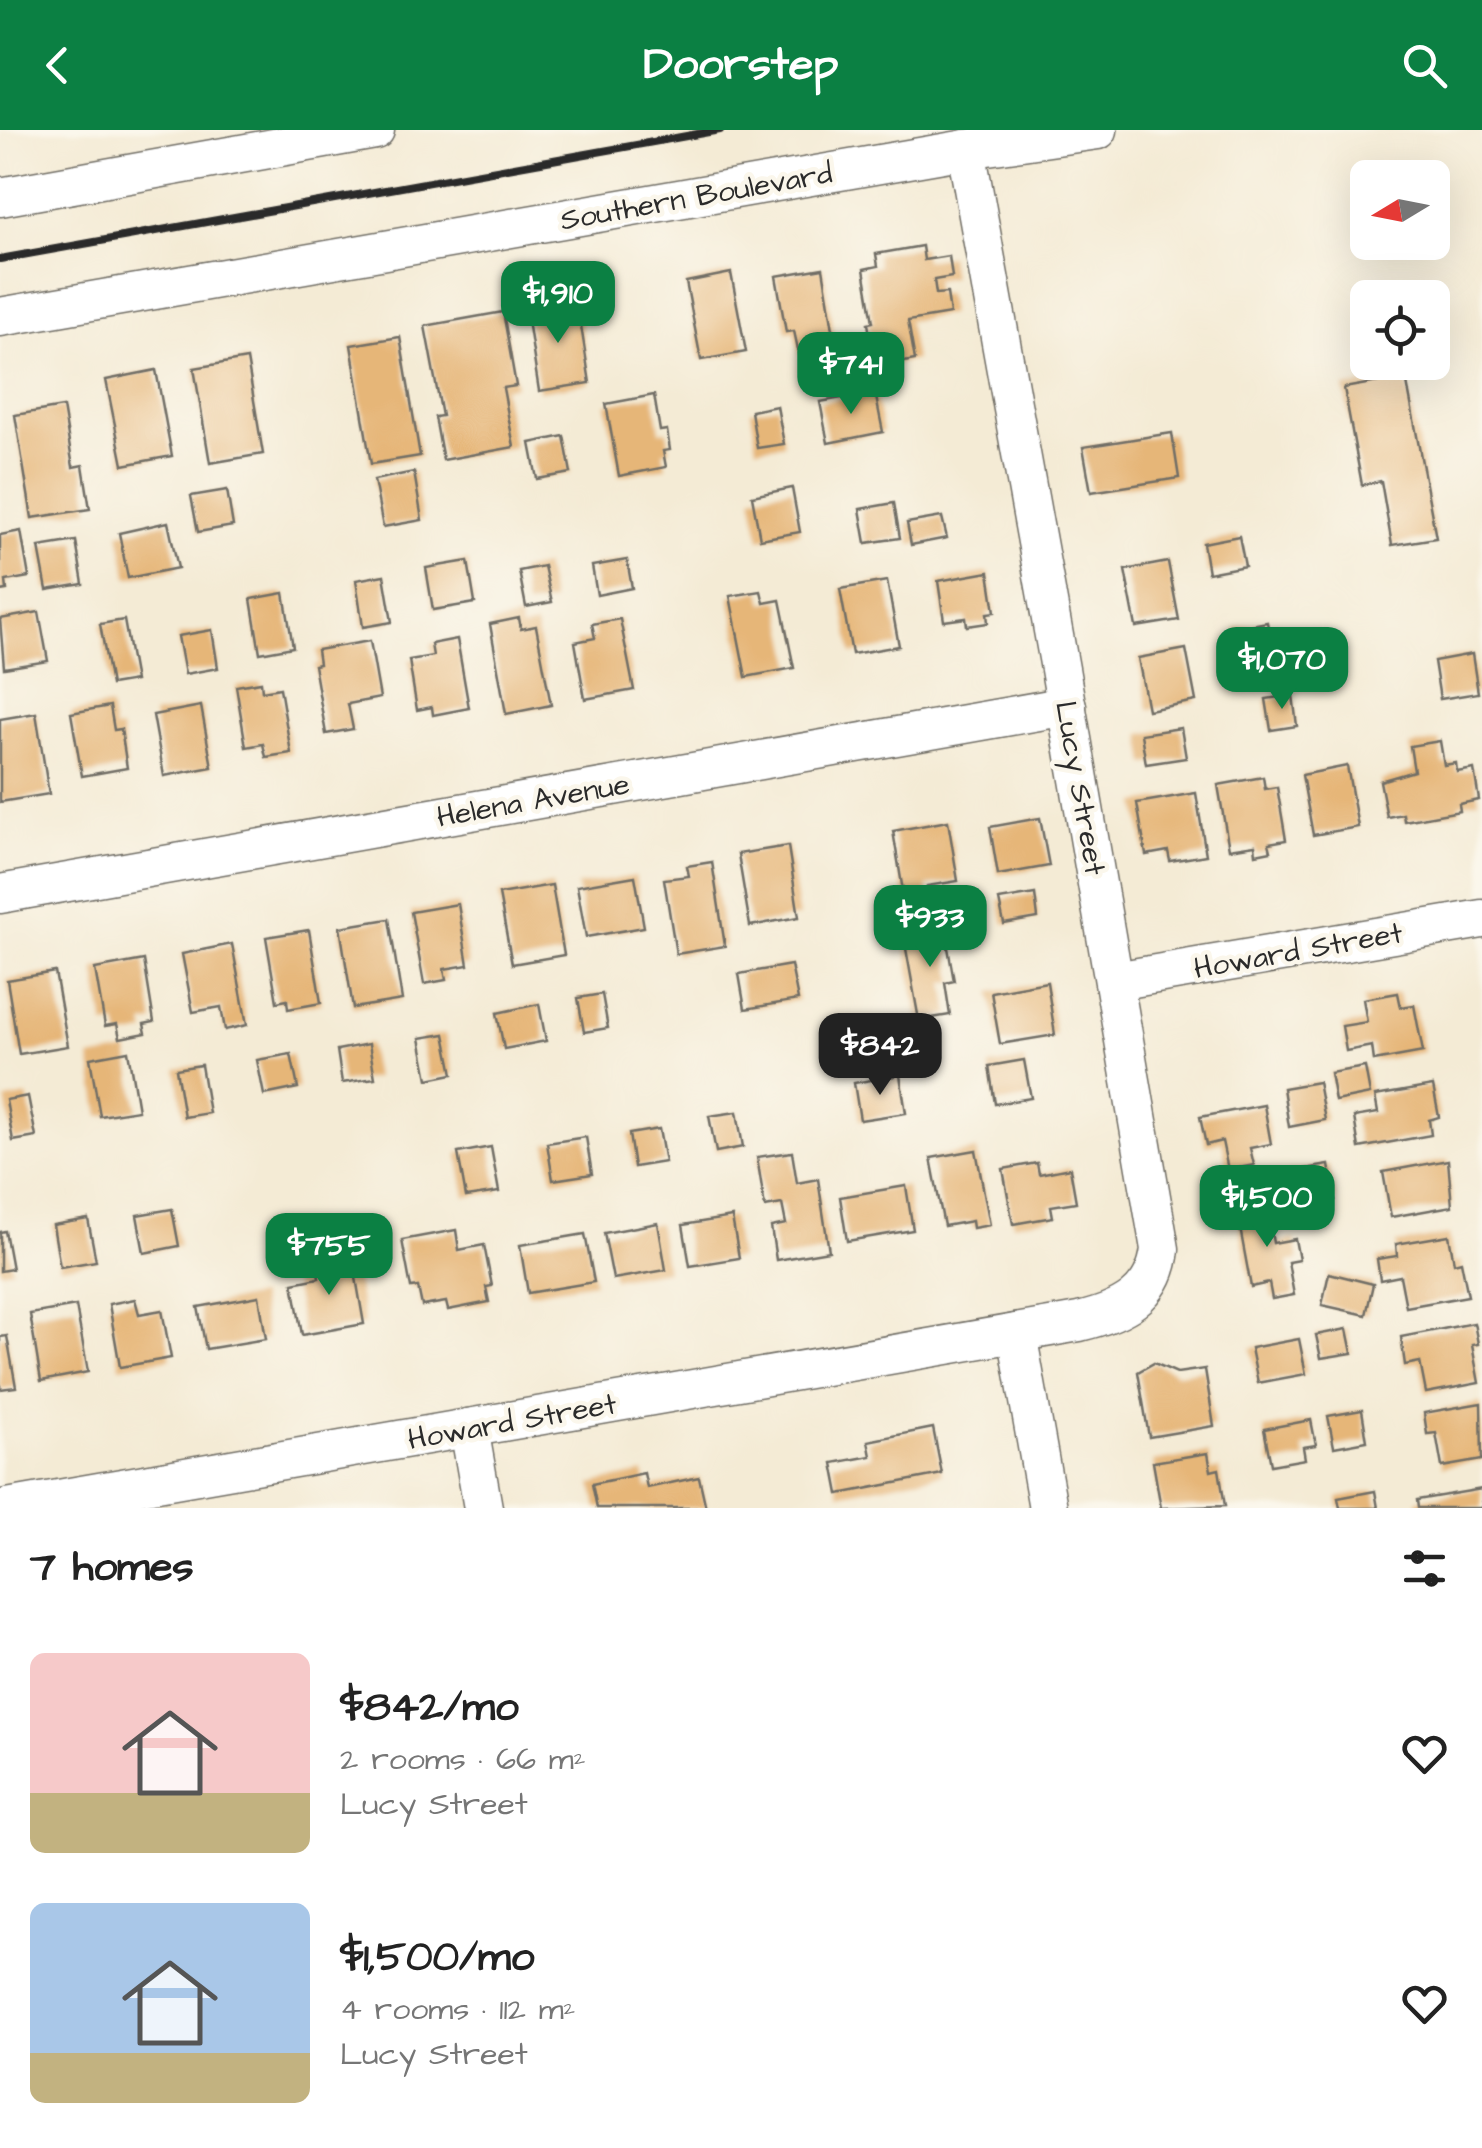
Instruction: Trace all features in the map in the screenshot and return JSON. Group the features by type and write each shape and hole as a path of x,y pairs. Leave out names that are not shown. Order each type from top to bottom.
{"street":[{"path":"0,197 200,146 375,130"},
{"name":"Southern Boulevard","path":"0,318 966,149 1098,130"},
{"name":"Lucy Street","path":"966,149 1160,1249 1158,1264 1140,1296 1112,1313 1018,1333"},
{"name":"Helena Avenue","path":"0,894 1067,706"},
{"name":"Howard Street","path":"1114,981 1482,919"},
{"path":"1018,1333 1048,1508"},
{"name":"Howard Street","path":"7,1508 1018,1333"},
{"path":"469,1428 482,1508"}],"building":[{"path":"922,246 924,260 949,256 952,277 934,280 936,294 947,293 950,314 908,321 915,360 875,367 868,323 873,322 864,269 878,266 876,254"},
{"path":"823,268 836,348 799,354 794,331 786,332 776,276"},
{"path":"731,273 746,352 701,360 686,282"},
{"path":"569,299 572,315 579,313 590,383 539,391 528,320 536,319 533,305"},
{"path":"503,312 516,386 503,388 514,447 443,460 435,417 442,416 425,326"},
{"path":"400,337 420,456 371,464 351,345"},
{"path":"247,359 263,454 210,463 194,368"},
{"path":"156,370 172,456 123,465 106,380"},
{"path":"1407,380 1436,538 1392,545 1381,481 1362,485 1344,388"},
{"path":"875,392 883,432 828,443 820,402"},
{"path":"654,395 660,431 667,430 670,450 663,451 666,467 619,476 606,404"},
{"path":"777,406 784,444 757,448 751,411"},
{"path":"63,407 73,467 83,465 90,509 32,518 15,415"},
{"path":"1172,433 1179,478 1091,492 1083,447"},
{"path":"564,436 571,473 537,479 530,443"},
{"path":"414,472 422,520 383,527 374,480"},
{"path":"792,488 800,532 760,539 752,496"},
{"path":"227,490 233,526 198,532 191,496"},
{"path":"894,503 900,538 866,543 860,509"},
{"path":"942,517 947,538 911,545 907,523"},
{"path":"168,522 178,568 128,578 119,533"},
{"path":"21,531 29,577 6,581 7,590 0,591 0,535"},
{"path":"1239,536 1245,566 1208,573 1203,543"},
{"path":"76,541 83,584 47,590 39,547"},
{"path":"627,560 632,588 597,595 592,566"},
{"path":"468,561 475,603 433,610 426,568"},
{"path":"1168,562 1179,620 1136,627 1125,570"},
{"path":"544,566 552,602 526,607 519,571"},
{"path":"989,572 995,612 987,613 988,623 967,626 966,618 944,621 938,581"},
{"path":"384,575 392,622 363,627 356,580"},
{"path":"887,581 899,646 852,654 840,589"},
{"path":"761,591 764,603 780,600 794,668 746,677 730,596"},
{"path":"284,593 293,647 260,653 251,599"},
{"path":"39,612 48,661 4,668 0,619"},
{"path":"519,618 521,629 536,626 551,705 506,714 490,624"},
{"path":"620,619 634,690 585,699 575,642 595,638 592,624"},
{"path":"124,620 135,681 111,685 100,624"},
{"path":"1267,622 1274,656 1242,662 1236,628"},
{"path":"212,630 218,668 185,674 178,636"},
{"path":"457,639 469,708 433,715 432,707 417,710 409,660 433,656 431,644"},
{"path":"370,641 380,698 348,704 353,729 326,734 314,665 319,664 317,650"},
{"path":"1186,649 1196,701 1148,710 1138,658"},
{"path":"1472,654 1478,693 1440,699 1434,661"},
{"path":"261,682 262,691 280,688 291,753 266,757 263,744 246,747 236,686"},
{"path":"1293,695 1297,726 1271,730 1266,699"},
{"path":"110,706 114,730 121,729 127,768 82,776 71,713"},
{"path":"201,706 212,767 164,776 153,715"},
{"path":"36,713 49,794 0,802 0,719"},
{"path":"1181,728 1186,758 1146,764 1141,734"},
{"path":"1440,741 1444,765 1456,763 1457,772 1474,769 1479,800 1459,804 1460,811 1404,821 1403,814 1387,817 1380,781 1414,771 1410,746"},
{"path":"1347,766 1358,827 1313,835 1302,775"},
{"path":"1263,777 1265,789 1277,787 1286,840 1269,843 1271,851 1256,854 1255,845 1229,849 1218,785"},
{"path":"1196,793 1206,855 1170,861 1168,851 1146,855 1137,803"},
{"path":"1040,818 1049,866 998,875 990,827"},
{"path":"948,821 958,881 927,886 929,900 905,903 893,831"},
{"path":"788,846 799,917 750,926 738,854"},
{"path":"712,862 725,946 676,954 664,879 689,876 687,866"},
{"path":"635,876 644,927 586,937 577,886"},
{"path":"552,885 564,955 512,964 499,894"},
{"path":"1035,894 1038,918 1004,924 999,900"},
{"path":"458,904 468,965 444,969 446,980 424,984 411,912"},
{"path":"389,919 402,1000 353,1008 340,927"},
{"path":"944,925 954,981 945,983 950,1015 919,1020 903,932"},
{"path":"309,930 321,1003 288,1009 287,1000 277,1002 266,937"},
{"path":"232,944 247,1025 225,1030 221,1007 193,1012 182,954"},
{"path":"144,960 154,1022 144,1024 146,1033 120,1038 117,1024 105,1026 95,969"},
{"path":"791,965 798,1000 745,1009 739,974"},
{"path":"55,972 68,1046 19,1054 7,980"},
{"path":"1047,982 1055,1035 1000,1044 991,992"},
{"path":"1398,993 1401,1007 1414,1005 1423,1052 1374,1061 1372,1046 1346,1051 1342,1026 1367,1022 1363,999"},
{"path":"602,994 608,1028 584,1032 578,998"},
{"path":"539,1004 546,1041 504,1049 497,1013"},
{"path":"445,1034 453,1074 428,1079 420,1038"},
{"path":"369,1044 375,1078 342,1083 337,1050"},
{"path":"128,1051 138,1110 100,1116 90,1058"},
{"path":"291,1054 298,1088 264,1095 257,1060"},
{"path":"1024,1060 1031,1098 995,1104 989,1066"},
{"path":"201,1065 209,1113 184,1117 176,1069"},
{"path":"1365,1067 1370,1094 1335,1101 1330,1073"},
{"path":"900,1075 906,1113 860,1120 854,1083"},
{"path":"1318,1082 1325,1120 1289,1127 1283,1088"},
{"path":"1433,1086 1439,1117 1429,1120 1431,1135 1359,1148 1354,1117 1378,1113 1375,1096"},
{"path":"28,1096 36,1137 13,1141 6,1100"},
{"path":"1264,1105 1271,1144 1250,1148 1254,1165 1228,1170 1222,1141 1206,1145 1200,1117"},
{"path":"737,1112 743,1147 716,1152 709,1116"},
{"path":"659,1129 665,1162 634,1167 629,1134"},
{"path":"586,1137 592,1174 553,1180 547,1143"},
{"path":"491,1147 499,1192 466,1197 458,1153"},
{"path":"976,1150 990,1225 973,1228 972,1221 944,1226 931,1158"},
{"path":"792,1152 797,1183 818,1179 829,1251 776,1260 771,1227 786,1224 782,1204 765,1207 757,1157"},
{"path":"1448,1160 1452,1206 1391,1217 1383,1172"},
{"path":"1037,1163 1039,1174 1070,1168 1076,1202 1051,1206 1053,1217 1013,1224 1003,1169"},
{"path":"1329,1165 1335,1200 1293,1207 1287,1172"},
{"path":"906,1186 913,1230 847,1241 840,1197"},
{"path":"1272,1196 1276,1218 1269,1219 1273,1243 1295,1239 1299,1260 1288,1262 1294,1295 1272,1299 1269,1283 1251,1287 1238,1217 1251,1214 1248,1201"},
{"path":"172,1209 179,1246 144,1253 137,1215"},
{"path":"732,1217 739,1258 690,1266 683,1225"},
{"path":"88,1219 96,1261 60,1267 53,1225"},
{"path":"658,1223 666,1270 613,1279 604,1233"},
{"path":"456,1230 459,1250 484,1245 492,1286 486,1287 489,1302 448,1310 446,1302 422,1306 418,1287 411,1288 402,1240"},
{"path":"5,1231 12,1269 0,1271 0,1232"},
{"path":"585,1234 594,1282 528,1293 520,1245"},
{"path":"1449,1235 1454,1263 1461,1261 1468,1296 1406,1307 1400,1276 1380,1280 1377,1259 1397,1256 1396,1244"},
{"path":"339,1252 342,1268 354,1266 364,1324 302,1335 293,1283 319,1278 316,1256"},
{"path":"1329,1273 1373,1284 1366,1315 1322,1305"},
{"path":"259,1296 266,1339 206,1349 198,1307"},
{"path":"135,1299 139,1314 162,1310 171,1358 120,1367 109,1304"},
{"path":"76,1306 88,1372 41,1381 30,1314"},
{"path":"1474,1323 1478,1344 1472,1345 1479,1383 1426,1393 1420,1362 1405,1365 1401,1337"},
{"path":"1347,1329 1352,1353 1321,1358 1316,1335"},
{"path":"7,1336 16,1387 0,1389 0,1337"},
{"path":"1299,1339 1306,1374 1258,1383 1251,1348"},
{"path":"1154,1363 1177,1373 1205,1369 1214,1426 1149,1437 1138,1372"},
{"path":"1481,1403 1482,1460 1442,1467 1436,1433 1427,1434 1424,1413"},
{"path":"1362,1410 1367,1441 1334,1447 1328,1416"},
{"path":"1311,1420 1316,1445 1303,1447 1305,1459 1271,1465 1264,1429"},
{"path":"933,1428 942,1474 839,1494 833,1463 871,1456 868,1441"},
{"path":"1208,1453 1211,1471 1219,1469 1225,1506 1161,1508 1153,1462"},
{"path":"644,1473 647,1488 699,1477 706,1508 597,1508 592,1484"},
{"path":"1482,1489 1482,1508 1418,1508 1417,1500"},
{"path":"1375,1491 1378,1508 1340,1508 1338,1498"}],"railway":[{"path":"0,259 720,130"}]}
